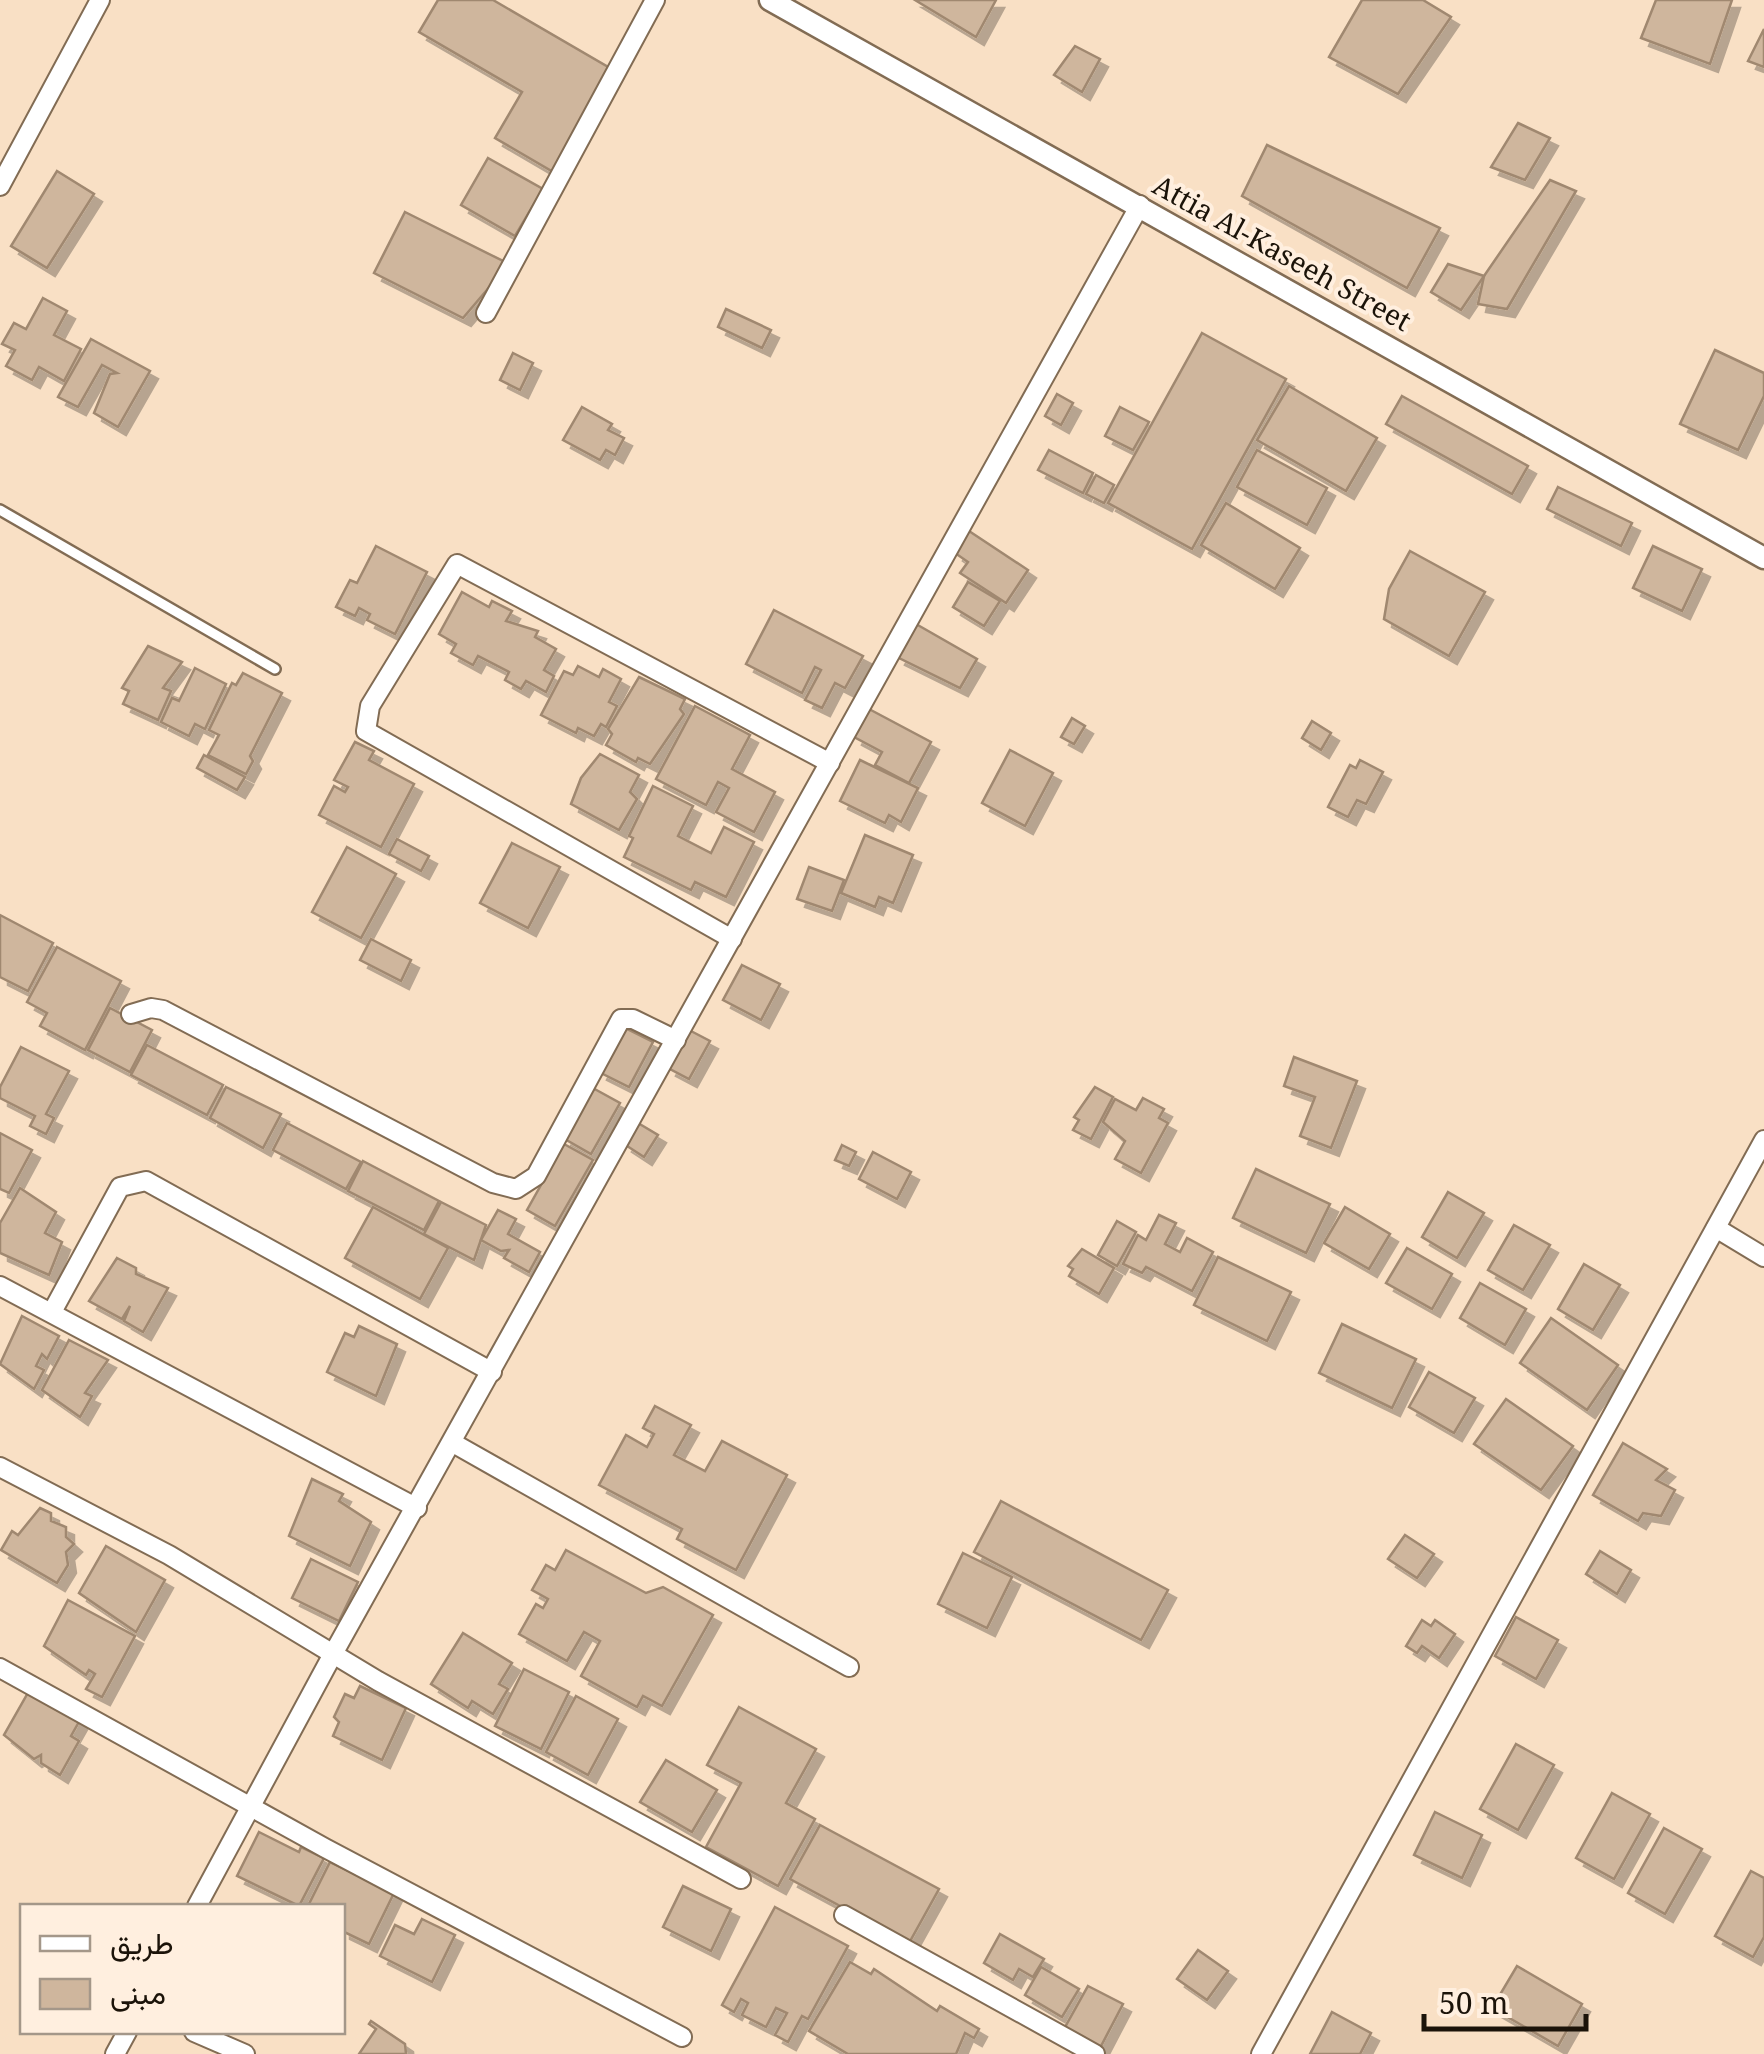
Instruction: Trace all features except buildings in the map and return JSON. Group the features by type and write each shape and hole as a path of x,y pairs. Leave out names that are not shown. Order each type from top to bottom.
{"street":[{"path":"0,186 100,0"},
{"path":"486,313 655,0"},
{"name":"Attia Al-Kaseeh Street","path":"770,0 1764,558"},
{"path":"199,1904 333,1654 1140,205"},
{"path":"732,939 366,732 370,706 457,564 830,763"},
{"path":"130,1014 151,1008 163,1010 493,1182 516,1189 536,1176 615,1025 627,1018 676,1040"},
{"path":"1260,2054 1764,1140"},
{"path":"52,1312 120,1186 146,1181 492,1372"},
{"path":"1716,1228 1764,1257"},
{"path":"0,1286 417,1508"},
{"path":"452,1443 849,1667"},
{"path":"0,1467 169,1555 333,1654 741,1879"},
{"path":"0,1668 682,2037"},
{"path":"844,1915 1095,2054"},
{"path":"199,2034 245,2054"}],"lane":[{"path":"0,510 275,669"}]}
